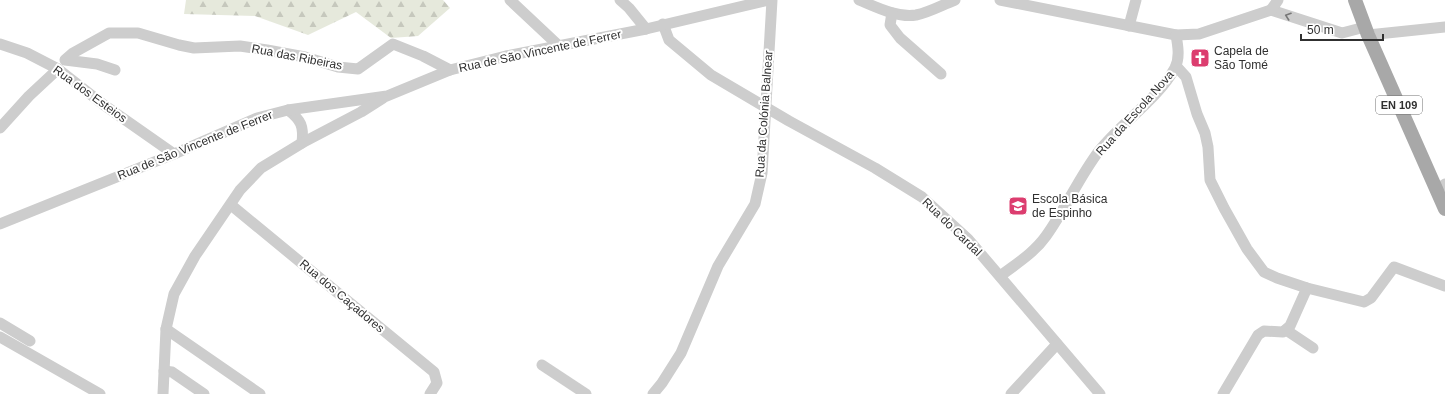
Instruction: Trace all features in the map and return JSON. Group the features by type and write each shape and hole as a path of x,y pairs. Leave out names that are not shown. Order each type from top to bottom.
{"main road":[{"name":"EN 109","path":"1355,0 1366,31 1440,187 1445,209"}],"street":[{"path":"510,0 559,46"},
{"path":"620,0 629,8 646,29"},
{"name":"Rua de São Vincente de Ferrer","path":"0,224 174,154 257,118 288,110 387,96 450,70 506,56 646,29 768,0"},
{"name":"Rua da Colónia Balnear","path":"653,394 662,383 681,353 718,266 755,204 762,173 772,0"},
{"path":"859,0 878,3 892,12 904,15 915,15 927,12 955,0"},
{"path":"1000,0 1176,35 1199,34 1271,10 1342,33 1445,27"},
{"path":"1130,26 1136,0"},
{"path":"1271,10 1278,0"},
{"path":"892,12 890,25 900,38 941,74"},
{"name":"Rua do Cardal","path":"663,24 669,40 712,75 789,121 875,168 922,197 968,239 1100,394"},
{"name":"Rua das Ribeiras","path":"115,70 97,64 65,60 73,53 109,33 138,33 194,48 240,46 305,57 338,67 358,69 394,44 423,56 450,70"},
{"name":"Rua da Escola Nova","path":"1000,276 1030,254 1046,236 1074,188 1100,151 1167,81 1176,66 1179,51 1176,35"},
{"name":"Rua dos Esteios","path":"0,44 27,53 58,69 104,105 174,154"},
{"path":"1176,66 1186,77 1197,114 1205,133 1208,147 1210,180 1247,249 1264,272 1276,278 1307,288 1364,302 1370,298 1394,267 1445,286"},
{"path":"0,128 29,96 58,69"},
{"path":"163,394 166,329 174,294 195,256 240,190 261,168 302,143 361,112 387,96"},
{"path":"288,110 297,117 302,125 302,143"},
{"name":"Rua dos Caçadores","path":"231,205 434,372 437,383 430,394"},
{"path":"1223,394 1258,335 1264,331 1283,332 1290,326 1307,288"},
{"path":"0,323 30,341"},
{"path":"166,329 260,394"},
{"path":"1286,330 1313,348"},
{"path":"0,337 100,394"},
{"path":"1011,394 1057,344"},
{"path":"542,365 586,394"},
{"path":"164,371 172,372 204,394"}],"green space":[{"path":"186,0 443,0 450,8 418,36 391,38 356,12 308,35 255,16 184,14"}],"place":[{"name":"Capela de São Tomé","path":"1200,58"},
{"name":"Escola Básica de Espinho","path":"1018,206"}]}
